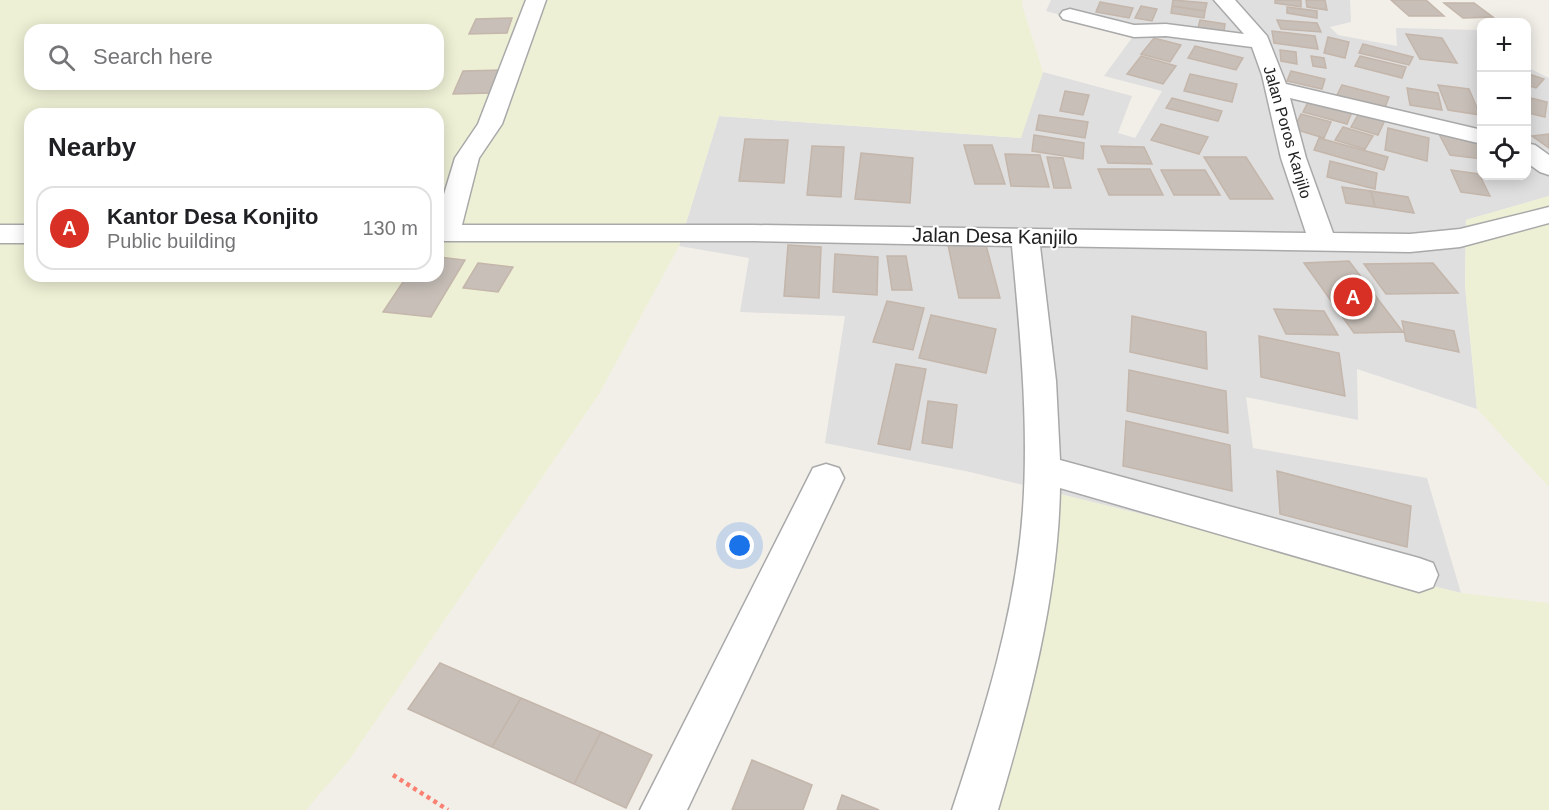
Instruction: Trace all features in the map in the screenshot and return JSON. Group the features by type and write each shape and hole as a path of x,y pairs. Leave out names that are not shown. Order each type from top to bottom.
{"street":[{"path":"444,227 467,158 490,124 536,0"},
{"name":"Jalan Poros Kanjilo","path":"1224,0 1260,42 1279,89 1282,118 1293,160 1322,240"},
{"path":"1070,15 1134,31 1166,30 1260,42"},
{"path":"1279,89 1477,136"},
{"path":"1531,153 1549,166"},
{"name":"Jalan Desa Kanjilo","path":"444,233 1322,240 1410,243 1460,238 1549,215"},
{"path":"0,234 24,234"},
{"path":"975,810 1024,633 1037,549 1043,469 1036,336 1025,237"},
{"path":"1043,469 1419,575"},
{"path":"663,810 826,478"}],"path":[{"path":"393,775 448,810"}],"shaded area":[{"path":"1051,0 1350,0 1351,22 1330,27 1338,35 1397,46 1396,28 1477,30 1477,180 1531,180 1531,69 1549,78 1549,196 1466,220 1465,286 1477,409 1357,369 1358,420 1246,397 1253,448 1427,478 1461,593 970,472 825,443 845,316 740,312 749,258 679,246 719,116 1020,138 1043,72 1132,96 1118,133 1135,138 1162,91 1104,76 1134,35 1046,11"}],"green space":[{"path":"0,0 1023,0 1022,5 1043,72 1021,138 719,116 679,246 599,394 349,760 306,810 0,810"},
{"path":"1549,196 1549,487 1477,409 1465,286 1466,220"},
{"path":"1032,487 1461,593 1549,603 1549,810 971,810"}],"building":[{"path":"1173,0 1207,3 1205,11 1172,6"},
{"path":"1275,0 1301,0 1301,7 1275,3"},
{"path":"1306,0 1325,0 1327,10 1307,7"},
{"path":"1391,0 1426,0 1444,16 1409,16"},
{"path":"1100,2 1133,8 1129,18 1096,12"},
{"path":"1444,3 1474,3 1493,17 1463,18"},
{"path":"1141,6 1157,9 1152,21 1135,18"},
{"path":"1172,6 1205,11 1204,18 1171,13"},
{"path":"1287,7 1317,11 1317,18 1287,13"},
{"path":"512,18 507,33 469,34 476,19"},
{"path":"1200,20 1225,24 1224,32 1198,28"},
{"path":"1277,20 1317,23 1321,32 1281,29"},
{"path":"1272,31 1315,36 1318,49 1274,43"},
{"path":"1406,34 1442,38 1457,63 1420,59"},
{"path":"1328,37 1349,42 1345,58 1324,53"},
{"path":"1154,38 1181,45 1170,62 1141,54"},
{"path":"1363,44 1413,57 1409,65 1359,53"},
{"path":"1195,46 1243,58 1236,70 1188,58"},
{"path":"1280,50 1296,52 1297,64 1281,61"},
{"path":"1141,56 1176,66 1163,84 1127,74"},
{"path":"1311,56 1324,58 1326,68 1313,66"},
{"path":"1360,56 1406,67 1402,78 1355,66"},
{"path":"501,70 493,93 453,94 463,71"},
{"path":"1291,71 1325,79 1322,89 1287,81"},
{"path":"1190,74 1237,84 1232,102 1184,91"},
{"path":"1531,75 1544,79 1536,88 1531,86"},
{"path":"1342,85 1389,97 1384,110 1336,97"},
{"path":"1438,85 1469,89 1477,108 1477,115 1448,110"},
{"path":"1407,88 1438,93 1442,110 1410,105"},
{"path":"1065,91 1089,95 1083,115 1060,111"},
{"path":"1172,98 1222,111 1218,121 1166,108"},
{"path":"1531,98 1547,102 1545,117 1531,114"},
{"path":"1309,100 1352,112 1347,124 1303,112"},
{"path":"1359,113 1385,120 1378,135 1351,127"},
{"path":"1301,114 1331,122 1324,138 1294,129"},
{"path":"1039,115 1088,122 1085,138 1036,130"},
{"path":"1161,124 1208,137 1199,154 1151,140"},
{"path":"1343,127 1373,136 1365,149 1335,140"},
{"path":"1388,128 1429,138 1427,161 1385,150"},
{"path":"1439,134 1477,140 1477,158 1450,155"},
{"path":"1549,134 1549,148 1532,136"},
{"path":"1034,135 1084,143 1083,159 1032,151"},
{"path":"1319,138 1388,157 1384,170 1314,150"},
{"path":"745,139 788,140 784,183 739,181"},
{"path":"964,145 992,145 1005,184 975,184"},
{"path":"812,146 844,147 841,197 807,195"},
{"path":"1101,146 1144,147 1152,164 1108,163"},
{"path":"861,153 913,158 910,203 855,199"},
{"path":"1005,154 1040,155 1049,187 1011,186"},
{"path":"1047,157 1063,158 1071,188 1054,188"},
{"path":"1204,157 1246,157 1273,199 1230,199"},
{"path":"1330,161 1377,173 1375,189 1327,177"},
{"path":"1098,169 1150,169 1163,195 1109,195"},
{"path":"1161,170 1205,170 1220,195 1174,195"},
{"path":"1451,170 1477,174 1477,180 1482,180 1490,196 1461,192"},
{"path":"1342,187 1371,191 1375,207 1346,203"},
{"path":"1371,191 1408,197 1414,213 1375,207"},
{"path":"788,245 821,247 819,298 784,296"},
{"path":"948,245 986,245 1000,298 959,298"},
{"path":"835,254 878,257 877,295 833,292"},
{"path":"887,256 906,256 912,290 892,290"},
{"path":"444,258 465,260 431,317 383,312 403,282 444,282"},
{"path":"1349,261 1403,332 1354,333 1304,263"},
{"path":"478,263 513,267 498,292 463,288"},
{"path":"1433,263 1458,293 1386,294 1364,264"},
{"path":"887,301 924,308 913,350 873,342"},
{"path":"1274,309 1324,311 1338,335 1286,334"},
{"path":"931,315 996,329 986,373 919,358"},
{"path":"1132,316 1206,332 1207,369 1130,352"},
{"path":"1402,321 1454,331 1459,352 1406,341"},
{"path":"1259,336 1339,353 1345,396 1261,377"},
{"path":"896,364 926,369 910,450 878,444"},
{"path":"1129,370 1226,391 1228,433 1127,411"},
{"path":"928,401 957,405 952,448 922,443"},
{"path":"1126,421 1230,445 1232,491 1123,466"},
{"path":"1277,471 1411,506 1407,547 1280,514"},
{"path":"440,663 521,698 492,747 408,709"},
{"path":"521,698 601,732 574,784 492,747"},
{"path":"601,732 652,755 626,808 574,784"},
{"path":"752,760 812,785 803,810 732,810"},
{"path":"842,795 879,810 837,810"}],"place":[{"name":"Kantor Desa Konjito","path":"1353,297"}]}
